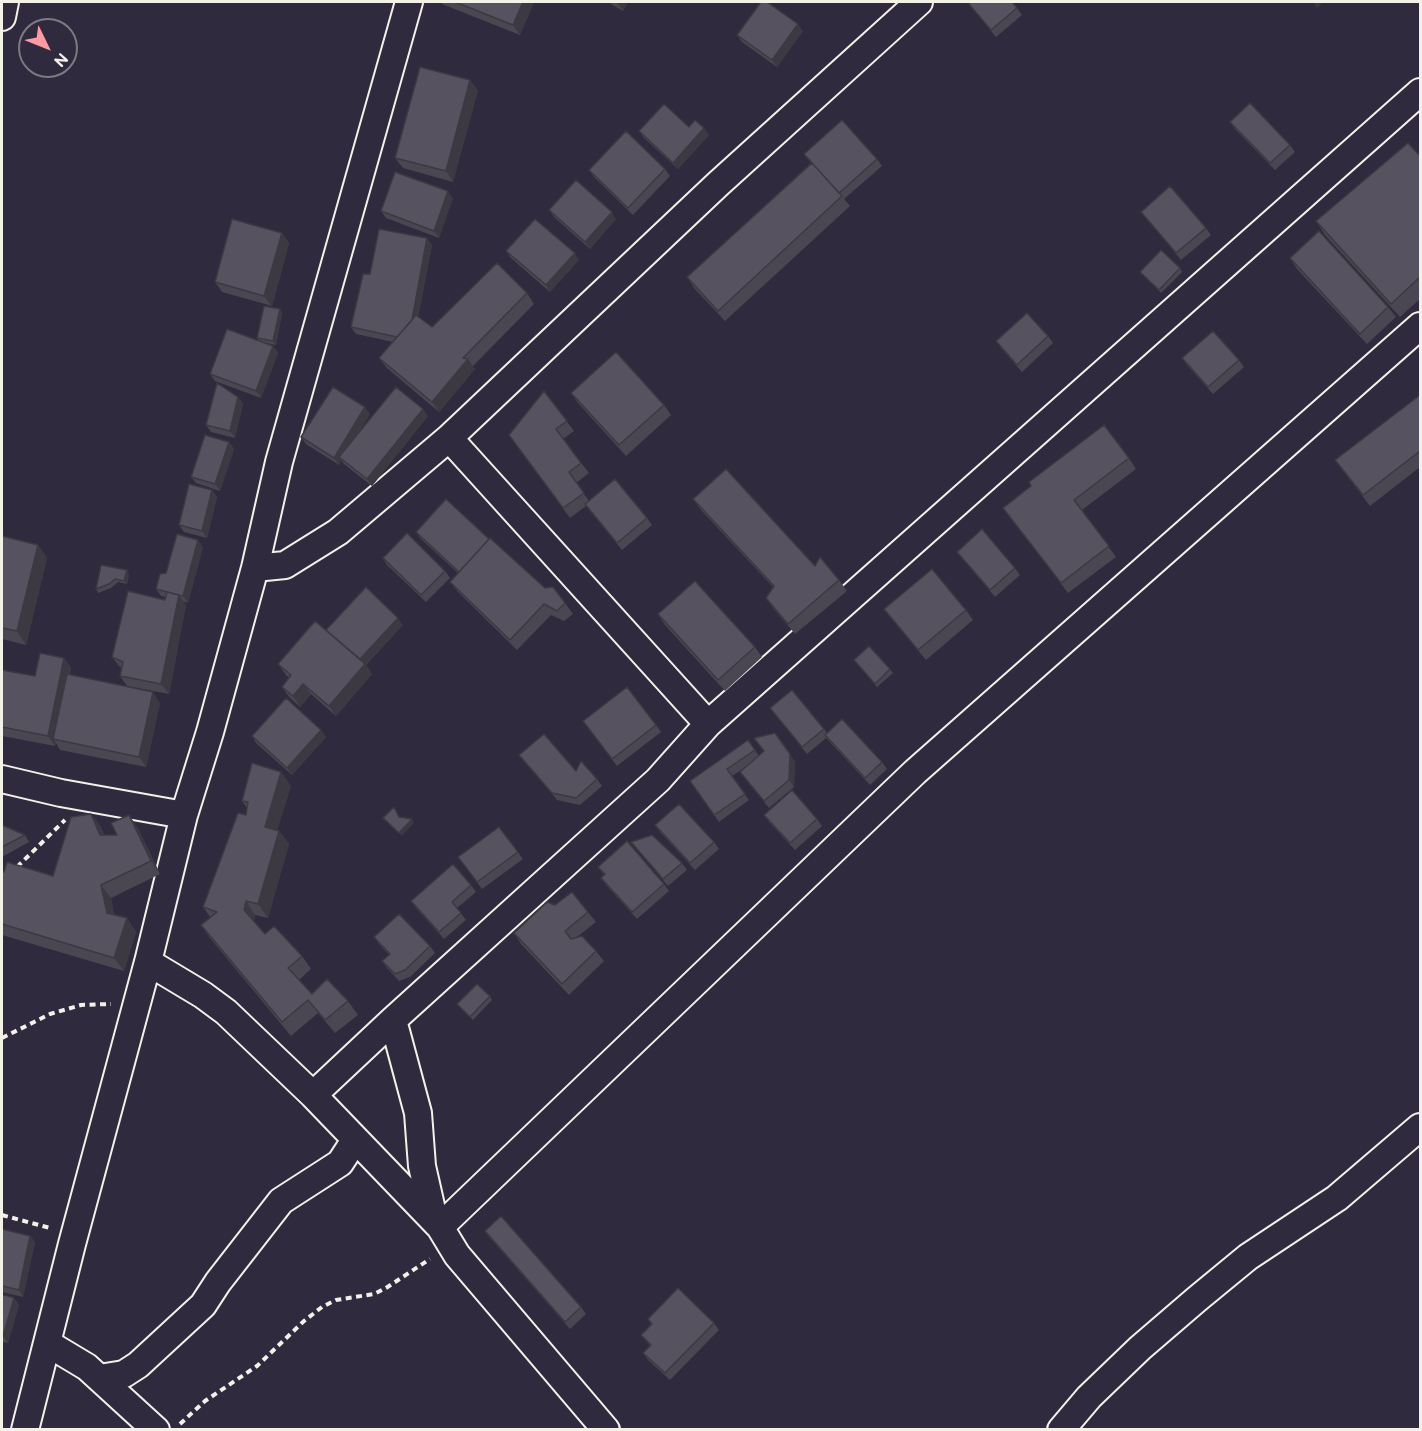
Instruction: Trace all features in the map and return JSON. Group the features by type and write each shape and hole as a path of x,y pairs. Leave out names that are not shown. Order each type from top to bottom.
{"street":[{"path":"2,17 5,2"},
{"path":"25,1430 74,1236 148,962 184,814 210,732 255,568 279,462 408,2"},
{"path":"255,568 285,565 338,532 449,438 717,184 919,2"},
{"path":"313,1095 658,780 708,724 1420,92"},
{"path":"442,1232 915,772 1420,326"},
{"path":"449,438 708,724"},
{"path":"2,779 88,798 184,814"},
{"path":"148,962 203,995 226,1012 313,1095 442,1232 457,1255 606,1430"},
{"path":"393,1020 418,1113 422,1166 442,1232"},
{"path":"1061,1430 1089,1396 1188,1306 1248,1257 1337,1198 1420,1127"},
{"path":"99,1378 124,1374 138,1365 203,1305 218,1282 281,1201 340,1163 355,1140"},
{"path":"46,1343 87,1367 156,1430"}],"path":[{"path":"16,868 88,798"},
{"path":"2,1038 50,1014 81,1005 136,1004"},
{"path":"2,1215 74,1236"},
{"path":"174,1430 205,1401 256,1366 322,1307 336,1300 374,1294 386,1288 442,1232"}],"building":[{"path":"455,2 523,2 513,25"},
{"path":"761,2 767,2 798,24 772,60 737,35"},
{"path":"971,2 1012,2 1017,8 991,30 969,4"},
{"path":"420,67 470,80 446,171 395,158"},
{"path":"1250,103 1290,145 1270,163 1230,122"},
{"path":"664,104 689,127 695,120 704,128 673,163 639,131"},
{"path":"842,120 877,159 839,193 804,154"},
{"path":"626,131 665,169 628,208 589,170"},
{"path":"1408,143 1420,156 1420,277 1391,304 1316,221"},
{"path":"812,163 842,196 718,311 687,277"},
{"path":"395,172 448,191 434,231 381,211"},
{"path":"576,180 612,212 585,242 549,210"},
{"path":"1170,186 1206,228 1176,253 1141,212"},
{"path":"232,219 282,233 264,296 215,282"},
{"path":"535,219 575,253 546,285 506,251"},
{"path":"379,229 427,238 412,320 397,337 351,327 363,274 370,274"},
{"path":"1319,231 1388,307 1360,334 1290,258"},
{"path":"1161,250 1180,268 1159,290 1140,272"},
{"path":"497,263 527,293 463,358 468,359 432,402 379,358 416,315 432,327"},
{"path":"264,306 280,309 273,341 257,338"},
{"path":"1027,313 1048,336 1017,365 996,341"},
{"path":"227,329 273,346 256,391 210,374"},
{"path":"1213,331 1239,360 1208,387 1182,358"},
{"path":"616,352 664,405 619,445 571,393"},
{"path":"217,383 238,397 230,431 206,425"},
{"path":"333,387 365,407 334,458 301,437"},
{"path":"396,387 423,409 367,479 339,457"},
{"path":"544,391 567,421 556,429 581,463 569,472 584,493 563,508 509,435"},
{"path":"1420,395 1420,451 1363,495 1335,460"},
{"path":"1104,425 1129,458 1074,500 1109,546 1061,583 1003,508 1031,486 1029,482"},
{"path":"205,435 229,442 215,484 191,477"},
{"path":"726,469 815,566 820,557 839,580 788,624 766,598 774,586 693,499"},
{"path":"615,479 647,518 617,543 585,504"},
{"path":"189,484 212,490 202,531 179,525"},
{"path":"446,499 489,539 459,572 416,532"},
{"path":"982,529 1015,568 990,590 957,552"},
{"path":"407,533 445,571 421,595 383,558"},
{"path":"177,534 198,540 183,596 156,589 160,574 166,573"},
{"path":"2,536 38,545 17,631 2,628"},
{"path":"490,538 545,588 553,587 565,603 557,611 544,604 510,640 450,582"},
{"path":"101,565 127,570 124,581 115,579 96,589"},
{"path":"932,569 966,610 918,650 884,609"},
{"path":"695,581 755,647 718,680 658,614"},
{"path":"366,587 398,618 360,659 326,630"},
{"path":"128,591 165,600 167,592 179,595 161,684 120,676 123,662 112,657"},
{"path":"315,621 365,664 329,706 303,684 293,696 282,687 291,675 278,664"},
{"path":"869,646 890,669 875,684 854,660"},
{"path":"40,653 64,658 48,736 2,727 2,670 35,676"},
{"path":"67,674 153,692 139,757 53,739"},
{"path":"627,687 656,725 612,759 583,721"},
{"path":"792,690 824,729 802,747 770,708"},
{"path":"286,698 321,730 287,768 252,736"},
{"path":"842,719 882,762 865,778 825,735"},
{"path":"775,733 790,754 789,780 764,801 740,772 764,751 754,738"},
{"path":"544,734 576,771 581,761 597,779 576,798 552,793 519,755"},
{"path":"748,740 755,750 727,769 745,794 714,815 690,781"},
{"path":"252,763 281,772 265,827 279,831 258,904 246,901 244,910 265,934 274,926 302,956 288,968 312,994 327,979 348,1001 325,1020 308,1000 282,1022 201,925 217,912 203,907 238,813 246,815 248,802 242,801"},
{"path":"792,790 817,819 790,843 764,815"},
{"path":"679,804 714,842 690,863 655,825"},
{"path":"394,807 399,817 412,819 399,833 383,818"},
{"path":"91,814 100,835 117,835 111,823 129,815 151,861 101,885 107,913 127,918 114,958 2,924 2,871 4,872 7,862 53,876 71,817"},
{"path":"2,825 25,835 2,847"},
{"path":"499,827 518,852 477,882 458,857"},
{"path":"652,835 682,863 663,879 631,842"},
{"path":"627,841 664,884 632,912 601,878 605,874 598,867"},
{"path":"453,864 471,885 452,902 461,913 439,932 411,901"},
{"path":"572,892 588,912 565,931 571,939 582,936 596,951 562,984 514,933 547,902 555,905"},
{"path":"399,914 430,946 405,970 395,974 382,961 390,954 374,937"},
{"path":"477,984 490,996 470,1017 457,1004"},
{"path":"501,1216 581,1307 565,1322 485,1231"},
{"path":"2,1229 30,1236 19,1290 2,1286"},
{"path":"678,1288 714,1323 665,1373 643,1353 651,1345 641,1335 652,1324 648,1319"},
{"path":"2,1294 14,1298 3,1336 2,1336"}]}
